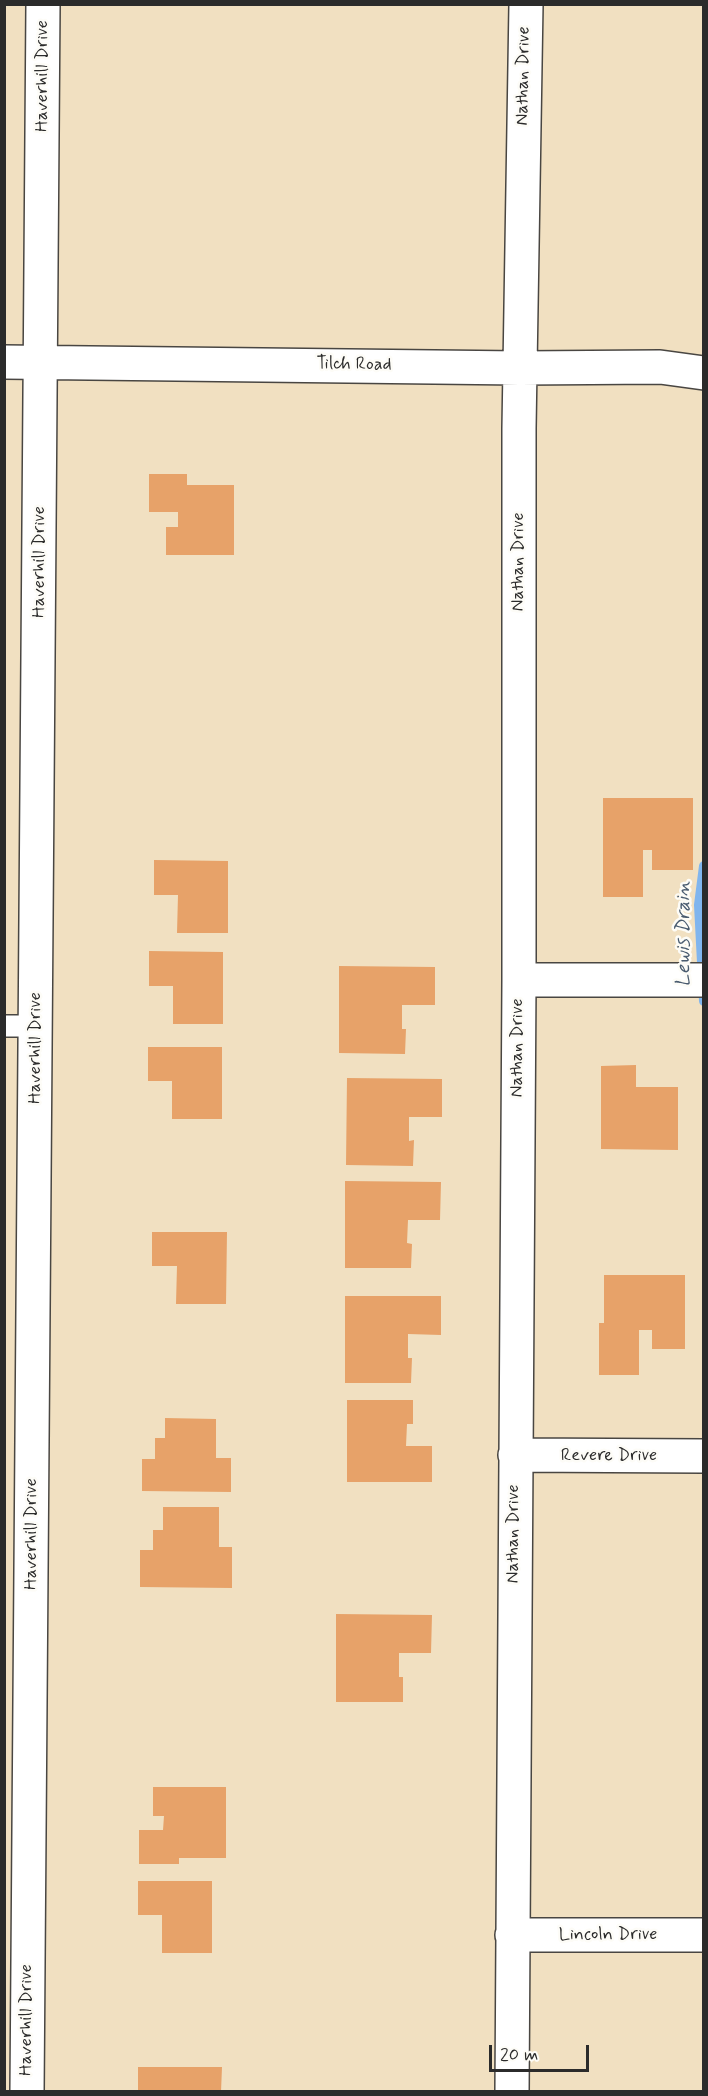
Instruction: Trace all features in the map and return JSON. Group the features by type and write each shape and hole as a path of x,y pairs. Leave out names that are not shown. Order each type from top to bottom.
{"street":[{"name":"Haverhill Drive","path":"27,2091 20,1026 41,362 43,4"},
{"name":"Nathan Drive","path":"512,2091 514,1455 519,980 520,368 526,4"},
{"name":"Tilch Road","path":"4,362 520,368 660,367 704,373"},
{"path":"519,980 704,980"},
{"name":"Revere Drive","path":"514,1455 704,1456"},
{"name":"Lincoln Drive","path":"512,1935 704,1935"}],"building":[{"path":"149,474 187,474 187,485 234,485 234,555 166,555 166,527 178,527 178,512 149,512"},
{"path":"603,798 693,798 693,870 652,870 652,850 643,850 643,897 603,897"},
{"path":"154,860 228,861 228,933 177,933 178,895 154,895"},
{"path":"149,951 223,952 223,1024 173,1024 173,986 149,986"},
{"path":"339,966 435,967 435,1005 402,1005 402,1029 406,1029 405,1054 339,1053"},
{"path":"148,1047 222,1047 222,1119 172,1119 172,1081 148,1081"},
{"path":"636,1065 636,1087 678,1087 678,1150 601,1149 601,1066"},
{"path":"347,1078 442,1079 442,1117 409,1117 409,1141 414,1140 413,1166 346,1165"},
{"path":"345,1181 441,1182 440,1220 408,1220 407,1243 412,1244 411,1268 345,1268"},
{"path":"152,1232 227,1232 226,1304 176,1304 177,1266 152,1266"},
{"path":"604,1275 685,1275 685,1349 652,1349 652,1330 639,1330 639,1375 599,1375 599,1323 604,1323"},
{"path":"345,1296 441,1296 441,1335 408,1334 408,1358 412,1358 411,1383 345,1383"},
{"path":"347,1400 413,1400 413,1424 407,1424 406,1446 432,1446 432,1482 347,1482"},
{"path":"165,1418 216,1419 216,1458 231,1458 231,1492 142,1491 142,1459 155,1459 155,1438 165,1438"},
{"path":"163,1507 219,1507 219,1547 232,1547 232,1588 140,1587 140,1550 153,1550 153,1530 163,1530"},
{"path":"336,1614 432,1615 431,1653 399,1653 399,1677 403,1677 403,1702 336,1702"},
{"path":"153,1787 226,1787 226,1858 179,1858 179,1864 139,1864 139,1830 163,1830 164,1816 153,1816"},
{"path":"138,1881 212,1881 212,1953 162,1953 162,1915 138,1915"},
{"path":"138,2067 222,2067 221,2092 138,2092"}],"waterway":[{"name":"Lewis Drain","path":"704,866 699,905 704,1001"}]}
